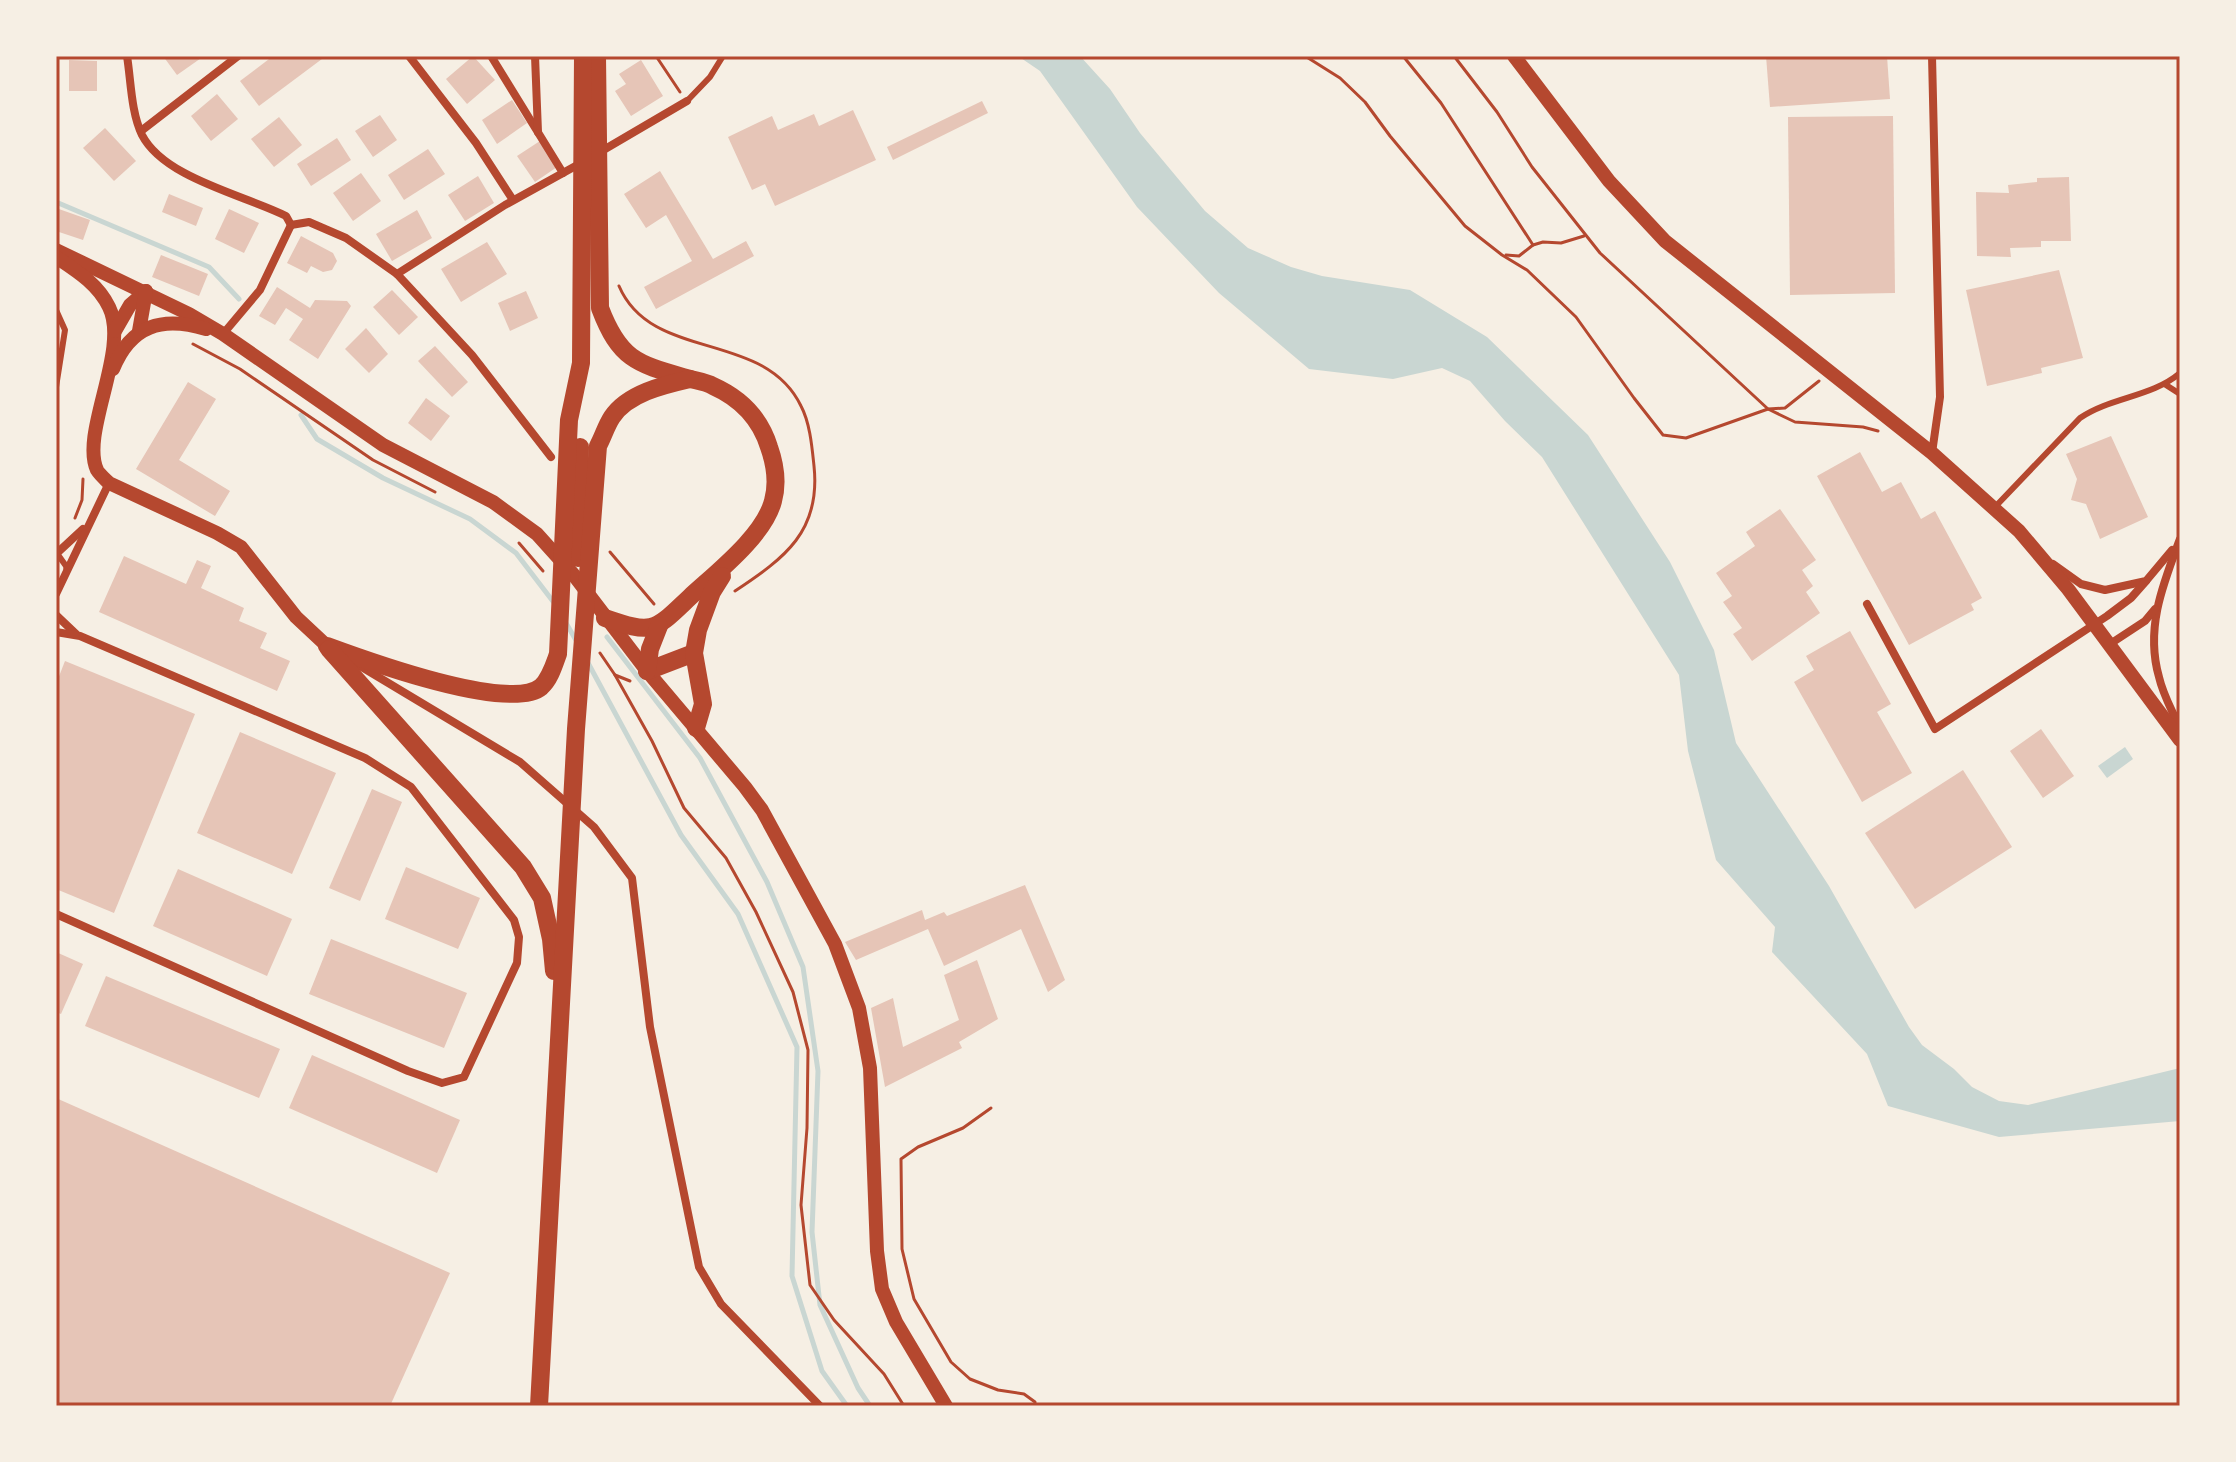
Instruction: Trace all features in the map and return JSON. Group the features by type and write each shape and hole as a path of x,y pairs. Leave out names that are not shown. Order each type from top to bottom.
{"highway":[{"path":"583,56 600,308 610,335 622,350 639,363 710,384 734,397 752,414 766,436 776,468 773,501 760,527 733,557 659,626 640,677"},
{"path":"590,126 597,56"},
{"path":"327,646 372,663 487,694 522,695 541,687 551,673 558,654 574,418 581,363 591,178"},
{"path":"539,1406 576,729 598,446 613,414 649,389 690,379"},
{"path":"574,418 576,729"},
{"path":"696,728 703,704 694,653 698,630 712,592 733,557"},
{"path":"605,618 634,628 659,626"},
{"path":"327,646 523,867 542,898 551,939 560,1030"},
{"path":"640,677 694,653"}],"street":[{"path":"127,56 141,131 156,152 174,166 212,185 277,211 286,216 291,225"},
{"path":"141,131 238,56"},
{"path":"409,56 476,143 513,200"},
{"path":"491,56 563,173"},
{"path":"535,56 538,133"},
{"path":"1514,56 1632,208 1665,241 1932,453 1995,507 2042,557 2180,740"},
{"path":"1932,56 1940,397 1932,453"},
{"path":"397,274 513,200 637,133 687,101"},
{"path":"291,225 309,222 346,238 397,274 472,355 551,457"},
{"path":"223,334 260,290 291,225"},
{"path":"56,250 146,291 223,334 383,445 493,502 537,534 573,574 605,618 640,677 696,728 762,810 835,944 859,1008 870,1068 877,1251 882,1289 896,1322 946,1406"},
{"path":"56,257 99,290 111,310 115,331 93,453 98,471 109,483 241,547 296,617 327,646 520,762 594,827 632,878 650,1027 699,1267 721,1304 820,1406"},
{"path":"108,380 118,357 139,331 146,291"},
{"path":"115,331 130,305 146,291"},
{"path":"139,331 154,326 183,325 223,334"},
{"path":"56,594 109,483"},
{"path":"56,551 70,543 87,526"},
{"path":"1867,604 1935,729 2131,598 2164,563 2180,538"},
{"path":"2180,538 2155,609 2153,651 2159,679 2180,729"},
{"path":"2042,557 2081,584 2105,590 2146,581"},
{"path":"2110,644 2145,621 2155,609"},
{"path":"56,615 80,636"},
{"path":"56,632 80,636 365,758 411,787 514,920 519,937 517,963 464,1077 442,1083 408,1071 56,914"}],"lane":[{"path":"687,101 710,77 723,56"},
{"path":"56,310 65,330 56,387"},
{"path":"1995,507 2080,418 2116,399 2166,385 2180,373"},
{"path":"2166,385 2180,394"},
{"path":"56,551 67,572"}],"path":[{"path":"656,56 687,101"},
{"path":"1305,56 1340,78 1365,102 1465,226 1527,270 1576,317 1663,435 1686,438 1768,409 1785,408 1828,372"},
{"path":"1403,56 1441,103 1533,245"},
{"path":"1454,56 1497,112 1532,167 1586,236 1626,279 1768,409 1795,422 1863,427 1884,433"},
{"path":"1502,255 1519,256 1533,245 1543,242 1561,243 1586,236"},
{"path":"618,281 627,304 656,327 679,339 721,348 756,361 781,380 801,406 816,484 812,512 797,540 775,565 727,597"},
{"path":"185,341 240,369 373,460 445,497"},
{"path":"517,541 543,571"},
{"path":"597,649 652,741 684,808 726,858 756,912 793,992 808,1050 807,1128 801,1205 810,1285 834,1320 884,1374 904,1406"},
{"path":"615,675 640,677"},
{"path":"991,1108 963,1128 918,1147 901,1159 902,1249 914,1299 951,1362 970,1379 998,1390 1024,1394 1035,1402 1035,1406"}],"shaded area":[{"path":"1018,56 1080,56 1110,89 1140,133 1205,211 1248,248 1291,267 1322,276 1410,290 1487,337 1588,435 1670,562 1714,650 1736,743 1829,886 1922,1045 1972,1087 1999,1101 2028,1105 2180,1068 2180,1121 1999,1137 1888,1106 1867,1054 1772,952 1775,927 1716,860 1688,751 1679,675 1542,457 1470,381 1442,368 1393,379 1309,369 1219,293 1137,207 1040,71"},
{"path":"2125,747 2133,759 2107,778 2098,766"}],"building":[{"path":"163,56 204,56 177,75"},
{"path":"273,56 326,56 259,106 240,81"},
{"path":"473,56 495,80 467,104 446,79"},
{"path":"1766,56 1887,56 1890,99 1770,107"},
{"path":"69,60 97,61 97,91 69,91"},
{"path":"641,60 663,96 631,116 615,91 626,84 619,74"},
{"path":"217,94 238,119 211,141 191,116"},
{"path":"512,100 527,123 497,144 482,120"},
{"path":"982,101 988,113 893,160 887,147"},
{"path":"853,110 876,160 775,206 765,184 752,190 728,137 772,116 778,130 814,114 819,126"},
{"path":"380,115 397,140 373,157 355,131"},
{"path":"1893,116 1895,293 1790,295 1788,117"},
{"path":"279,117 302,145 274,167 251,139"},
{"path":"105,128 136,161 114,181 83,148"},
{"path":"337,138 351,160 311,186 297,164"},
{"path":"540,141 557,167 535,182 517,156"},
{"path":"428,149 445,174 404,200 388,175"},
{"path":"660,171 713,259 746,241 754,256 656,309 644,287 692,261 666,215 646,228 624,194"},
{"path":"361,173 381,201 353,221 333,193"},
{"path":"478,176 494,203 465,221 448,195"},
{"path":"2069,177 2071,241 2041,241 2041,247 2010,248 2011,257 1977,256 1976,192 2009,193 2008,185 2037,182 2037,178"},
{"path":"169,194 203,208 196,226 162,212"},
{"path":"56,208 90,220 83,240 56,231"},
{"path":"229,209 259,223 244,253 215,239"},
{"path":"417,210 432,238 392,261 376,234"},
{"path":"301,236 333,253 337,261 332,270 323,272 311,266 307,273 287,263"},
{"path":"487,242 507,274 461,302 441,269"},
{"path":"161,255 208,274 199,296 152,277"},
{"path":"2059,270 2083,358 2041,368 2042,373 1987,386 1966,290"},
{"path":"277,287 310,308 315,300 347,301 351,306 318,359 289,340 303,319 286,308 275,325 259,316"},
{"path":"392,290 418,317 399,335 373,307"},
{"path":"526,291 538,318 510,331 498,303"},
{"path":"366,328 388,354 369,373 345,349"},
{"path":"435,346 468,382 452,397 418,361"},
{"path":"188,382 216,399 179,460 230,491 215,516 136,469"},
{"path":"426,398 450,416 431,441 408,423"},
{"path":"2111,436 2148,517 2100,539 2086,504 2071,500 2077,479 2066,454"},
{"path":"1860,452 1882,492 1901,482 1921,519 1935,511 1982,598 1971,604 1974,610 1909,645 1817,476"},
{"path":"1780,509 1816,560 1802,570 1813,586 1806,592 1820,613 1752,661 1733,634 1742,628 1723,602 1732,596 1716,573 1755,546 1746,532"},
{"path":"124,556 186,584 197,560 211,566 201,588 244,608 239,621 267,633 260,648 290,661 277,691 99,612"},
{"path":"1850,631 1891,704 1877,712 1912,773 1862,802 1794,682 1814,670 1806,656"},
{"path":"65,661 195,714 114,913 56,889 56,684"},
{"path":"2041,729 2074,776 2043,798 2010,751"},
{"path":"240,732 336,773 292,874 197,833"},
{"path":"1963,770 2012,847 1915,909 1865,833"},
{"path":"372,789 402,802 360,901 329,888"},
{"path":"406,867 480,898 458,949 385,919"},
{"path":"178,869 292,919 267,976 153,926"},
{"path":"1025,885 1065,980 1048,992 1021,929 944,966 928,929 856,960 845,942 922,910 925,920 944,912 947,916"},
{"path":"331,939 467,993 444,1048 309,994"},
{"path":"56,952 83,964 61,1014 56,1012"},
{"path":"977,960 998,1019 959,1042 962,1048 885,1087 871,1008 893,998 903,1047 959,1020 944,975"},
{"path":"106,976 280,1049 259,1098 85,1026"},
{"path":"312,1055 460,1120 437,1173 289,1108"},
{"path":"56,1098 450,1273 390,1406 56,1406"}],"waterway":[{"path":"56,202 209,267 239,299"},
{"path":"301,415 317,439 383,478 470,519 516,553 555,604"},
{"path":"566,623 577,642"},
{"path":"607,637 700,758 767,882 803,967 818,1071 812,1232 820,1305 858,1388 870,1406"},
{"path":"587,661 681,835 738,914 797,1047 792,1276 822,1371 847,1406"}]}
